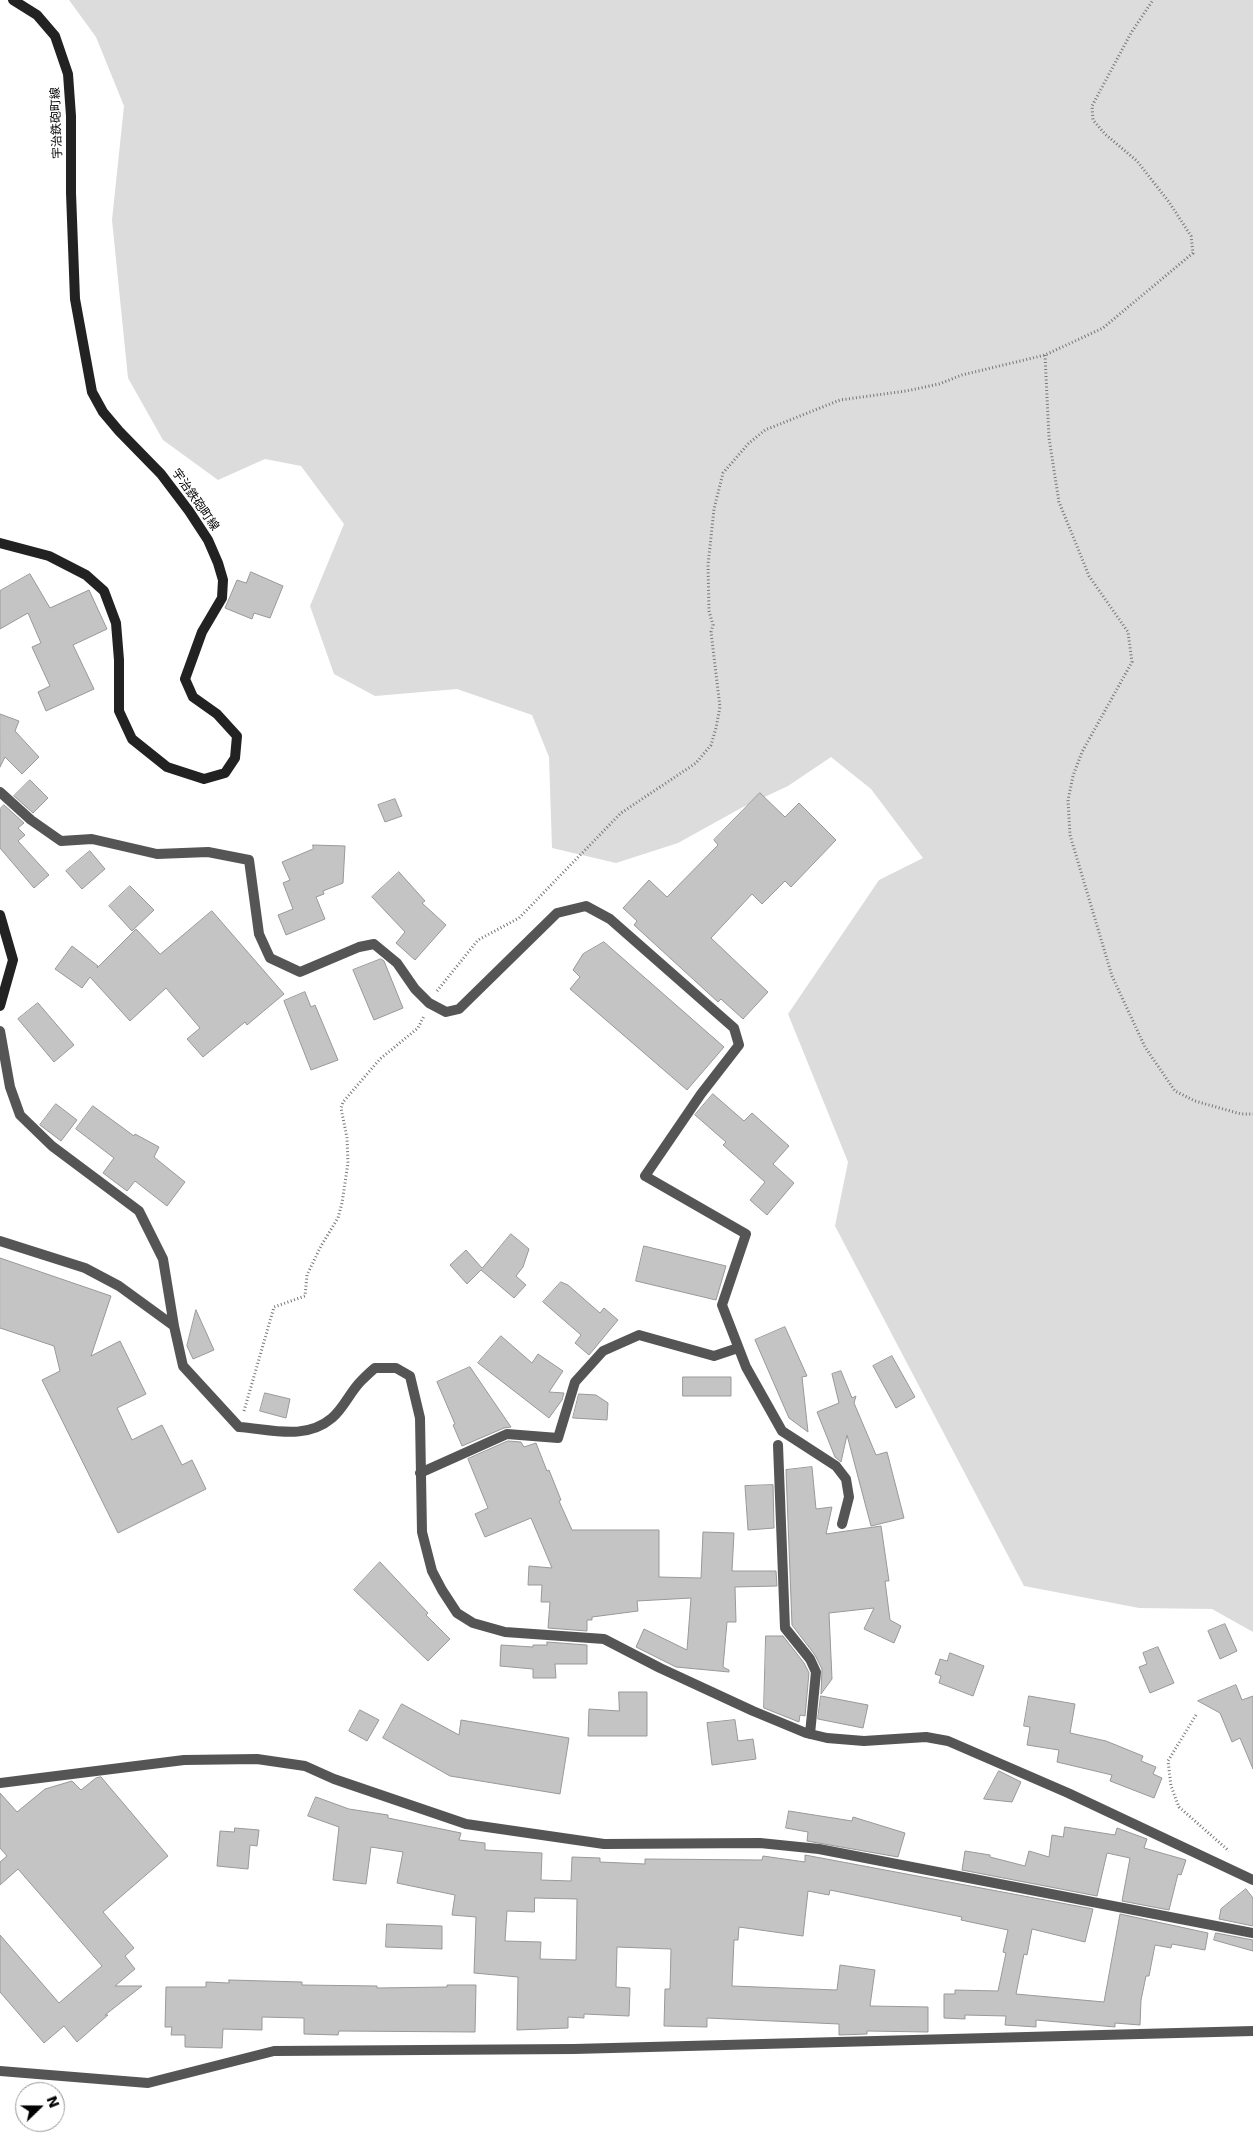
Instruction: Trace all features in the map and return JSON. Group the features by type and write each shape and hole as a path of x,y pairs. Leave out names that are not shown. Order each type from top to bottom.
{"main road":[{"name":"宇治鉄砲町線","path":"0,543 49,556 86,575 104,591 116,623 119,660 119,711 132,739 167,767 204,779 225,773 235,758 237,736 217,714 192,697 185,679 202,632 222,598 223,580 208,540 189,511 161,474 103,412 92,392 75,299 70,193 71,116 68,74 55,36 37,15 13,0"},
{"path":"0,915 13,960 0,1006"}],"street":[{"path":"0,792 31,820 60,841 92,839 157,854 208,852 249,860 259,934 270,958 300,972 359,947 374,944 397,963 422,996 446,1012 459,1009 557,913 586,906 610,919 734,1028 739,1045 701,1094 645,1176 746,1234 722,1305 746,1366 782,1431 836,1466 846,1479 849,1497 842,1524"},
{"path":"0,1031 10,1087 20,1115 52,1146 139,1211 163,1258 174,1326 183,1366 239,1427 276,1432 313,1429 332,1418 360,1382 375,1368 396,1368 410,1376 420,1418 422,1532 432,1571 457,1613 474,1623 505,1632 604,1639 660,1668 753,1711 810,1734 827,1738 864,1741 926,1737 948,1741 1068,1793 1253,1880"},
{"path":"0,1241 85,1268 119,1286 174,1326"},
{"path":"420,1473 507,1434 558,1438 575,1382 603,1351 639,1335 714,1356 738,1348"},
{"path":"778,1445 785,1628 810,1659 816,1672 810,1734"},
{"path":"0,1783 184,1760 258,1760 305,1766 334,1779 466,1824 604,1844 760,1843 819,1850 1253,1933"},
{"path":"0,2071 148,2083 274,2051 574,2049 1253,2031"}],"path":[{"path":"714,509 723,473 748,444 765,430 840,400 914,390 939,384 962,375 1045,355 1103,328 1193,254 1191,236 1169,202 1137,161 1105,134 1094,120 1092,106 1100,89 1131,32 1154,0"},
{"path":"1045,355 1049,438 1059,502 1089,576 1128,632 1132,662 1082,752 1073,776 1068,800 1070,835 1112,976 1145,1047 1175,1091 1195,1101 1241,1114 1253,1114"},
{"path":"1196,1715 1168,1761 1171,1786 1179,1807 1234,1855"}],"shaded area":[{"path":"69,0 1253,0 1253,1632 1212,1609 1139,1608 1024,1586 835,1226 848,1162 788,1014 879,880 923,858 871,789 831,757 788,786 743,807 678,843 616,863 552,848 549,757 532,715 457,689 375,696 334,674 310,606 344,524 301,466 265,459 218,480 163,440 128,378 112,220 124,106 96,37"}],"building":[{"path":"251,572 283,586 270,618 254,613 252,619 225,608 237,580 246,583"},
{"path":"30,574 50,608 89,590 107,629 73,645 94,689 46,711 38,692 50,686 32,647 41,643 28,613 0,629 0,591"},
{"path":"0,714 19,721 15,731 39,757 22,774 5,757 0,767"},
{"path":"30,780 48,798 33,813 14,796"},
{"path":"760,793 785,817 799,803 836,840 791,887 785,881 762,904 752,894 711,938 768,992 743,1019 721,999 718,1002 634,925 637,921 623,908 649,880 667,897 718,845 714,840"},
{"path":"395,799 402,816 385,822 378,805"},
{"path":"4,805 24,823 18,828 25,835 18,841 49,875 34,888 0,848 0,809"},
{"path":"313,845 345,846 343,883 323,891 324,894 316,897 325,919 286,935 278,915 293,909 283,883 290,880 282,862 313,849"},
{"path":"90,851 105,869 82,889 66,871"},
{"path":"399,872 425,901 422,903 446,925 415,960 396,943 405,932 372,897"},
{"path":"130,886 154,910 132,931 109,906"},
{"path":"212,911 284,994 247,1025 245,1022 203,1057 187,1039 200,1028 166,988 130,1021 90,977 82,988 55,969 72,946 98,966 97,968 136,929 160,954"},
{"path":"604,942 724,1047 687,1090 570,989 580,977 573,970 583,954"},
{"path":"381,959 384,961 403,1008 374,1020 353,970"},
{"path":"305,992 311,1007 315,1005 338,1060 311,1070 284,1001"},
{"path":"38,1003 74,1045 54,1062 18,1019"},
{"path":"713,1094 744,1121 752,1113 789,1146 773,1164 794,1183 767,1215 750,1200 765,1182 723,1145 726,1142 695,1115"},
{"path":"56,1104 77,1120 61,1141 40,1125"},
{"path":"93,1106 134,1136 135,1134 159,1147 154,1157 185,1182 167,1206 135,1181 127,1191 103,1173 114,1158 76,1129"},
{"path":"511,1234 529,1249 523,1267 516,1276 526,1285 514,1298 481,1270 467,1284 450,1265 466,1250 482,1268"},
{"path":"644,1246 726,1266 716,1300 636,1281"},
{"path":"0,1258 111,1296 91,1356 120,1341 146,1394 117,1408 132,1440 162,1425 182,1465 192,1460 206,1489 118,1533 42,1380 60,1371 54,1346 0,1328"},
{"path":"561,1282 568,1285 600,1313 604,1308 618,1320 589,1355 575,1343 581,1335 543,1302"},
{"path":"196,1310 214,1350 193,1359 187,1346"},
{"path":"785,1327 807,1376 802,1377 808,1432 789,1418 755,1340"},
{"path":"501,1336 532,1363 538,1354 563,1371 549,1392 564,1393 562,1400 549,1418 478,1363"},
{"path":"892,1356 915,1397 896,1408 873,1366"},
{"path":"470,1367 511,1427 504,1428 462,1446 437,1382"},
{"path":"841,1371 852,1398 856,1396 854,1403 876,1455 887,1452 904,1518 871,1526 847,1435 841,1462 835,1457 817,1412 839,1403 832,1374"},
{"path":"683,1377 731,1377 731,1396 683,1396"},
{"path":"265,1393 290,1399 286,1418 260,1411"},
{"path":"579,1394 596,1395 608,1403 607,1420 573,1418"},
{"path":"508,1441 521,1442 524,1447 536,1443 547,1471 549,1470 561,1500 559,1501 572,1530 659,1530 659,1577 701,1578 703,1532 734,1533 732,1571 776,1571 777,1586 735,1587 736,1622 727,1622 723,1667 729,1670 729,1672 676,1667 636,1647 644,1629 687,1650 691,1598 637,1601 638,1611 592,1617 592,1620 587,1620 587,1631 548,1628 550,1602 541,1602 542,1585 528,1585 529,1566 552,1568 531,1518 485,1537 475,1514 488,1508 468,1459"},
{"path":"812,1467 816,1509 832,1507 826,1534 881,1526 889,1581 885,1581 890,1620 901,1626 894,1643 864,1629 874,1608 829,1613 832,1679 821,1694 822,1669 815,1655 792,1625 786,1470"},
{"path":"773,1485 774,1528 748,1530 745,1486"},
{"path":"380,1562 428,1613 426,1615 450,1639 428,1661 354,1590"},
{"path":"1225,1624 1237,1651 1220,1659 1208,1631"},
{"path":"766,1636 783,1636 804,1663 809,1673 805,1716 800,1715 799,1722 764,1708"},
{"path":"547,1642 587,1645 587,1664 555,1664 556,1678 533,1678 533,1669 500,1666 501,1645 533,1647 533,1645 547,1645"},
{"path":"1158,1647 1174,1683 1150,1693 1139,1667 1147,1664 1143,1653"},
{"path":"950,1653 984,1666 973,1696 939,1683 941,1676 935,1674 940,1659 947,1661"},
{"path":"1236,1685 1242,1700 1253,1696 1253,1769 1240,1738 1232,1742 1220,1713 1198,1701"},
{"path":"619,1692 647,1692 647,1736 588,1736 589,1709 619,1711"},
{"path":"821,1696 868,1705 863,1728 818,1719"},
{"path":"1029,1696 1075,1704 1070,1733 1106,1741 1143,1756 1141,1761 1156,1767 1153,1774 1162,1778 1154,1798 1110,1781 1112,1775 1057,1762 1059,1750 1027,1745 1030,1727 1024,1726"},
{"path":"402,1704 459,1735 461,1720 569,1738 560,1794 450,1776 383,1738"},
{"path":"360,1710 379,1720 367,1741 349,1731"},
{"path":"735,1720 738,1741 753,1739 756,1759 712,1765 707,1723"},
{"path":"999,1771 1021,1782 1012,1802 984,1799"},
{"path":"101,1777 168,1856 103,1912 134,1948 125,1956 135,1969 115,1986 142,1986 105,2015 108,2015 77,2042 64,2026 44,2043 0,1992 0,1935 59,2003 102,1966 18,1869 0,1885 0,1862 7,1856 0,1848 0,1793 17,1812 45,1789 72,1781 81,1790 96,1778"},
{"path":"316,1797 349,1809 388,1815 388,1818 461,1833 459,1840 485,1843 485,1850 542,1853 541,1880 571,1881 572,1857 600,1858 600,1862 645,1864 645,1859 762,1860 763,1856 805,1862 805,1855 1093,1909 1085,1942 1032,1929 1027,1955 1024,1954 1016,1994 1104,2002 1120,1914 1208,1933 1205,1950 1172,1944 1171,1948 1155,1945 1149,1976 1146,1976 1141,2000 1140,2025 1115,2023 1115,2027 1036,2020 1036,2027 1005,2025 1006,2016 965,2015 965,2019 944,2018 944,1994 955,1994 955,1990 998,1991 1006,1953 1003,1952 1008,1930 961,1920 962,1917 830,1890 829,1895 808,1891 803,1936 739,1927 738,1940 734,1940 732,1986 837,1990 840,1965 875,1970 870,2006 928,2007 928,2032 867,2031 867,2034 839,2035 839,2024 707,2018 707,2027 664,2026 665,1989 670,1989 671,1949 617,1947 616,1987 630,1988 629,2016 584,2014 584,2018 568,2017 568,2028 517,2030 518,1977 474,1973 476,1917 452,1915 455,1895 397,1883 403,1852 371,1847 366,1884 333,1880 339,1827 308,1816","holes":["535,1898 577,1899 576,1960 540,1959 541,1942 505,1941 507,1911 534,1912"]},
{"path":"789,1811 852,1821 853,1817 905,1833 898,1857 807,1841 808,1832 786,1828"},
{"path":"1065,1827 1115,1835 1117,1828 1147,1839 1144,1848 1186,1860 1181,1875 1178,1874 1169,1910 1122,1901 1130,1858 1107,1853 1097,1896 962,1870 965,1851 990,1855 990,1857 1025,1866 1029,1851 1049,1857 1052,1835 1063,1837"},
{"path":"235,1828 259,1830 257,1846 250,1845 248,1869 217,1866 220,1831 234,1832"},
{"path":"1246,1889 1253,1898 1253,1926 1219,1919 1221,1909"},
{"path":"387,1924 442,1926 442,1949 386,1947"},
{"path":"1216,1933 1253,1940 1253,1951 1214,1940"},
{"path":"229,1980 302,1982 302,1985 377,1986 377,1988 476,1985 475,2032 339,2031 338,2035 304,2034 304,2018 262,2017 262,2030 223,2029 222,2048 185,2047 185,2035 171,2035 172,2027 165,2027 166,1987 206,1987 206,1982 229,1983"}]}
